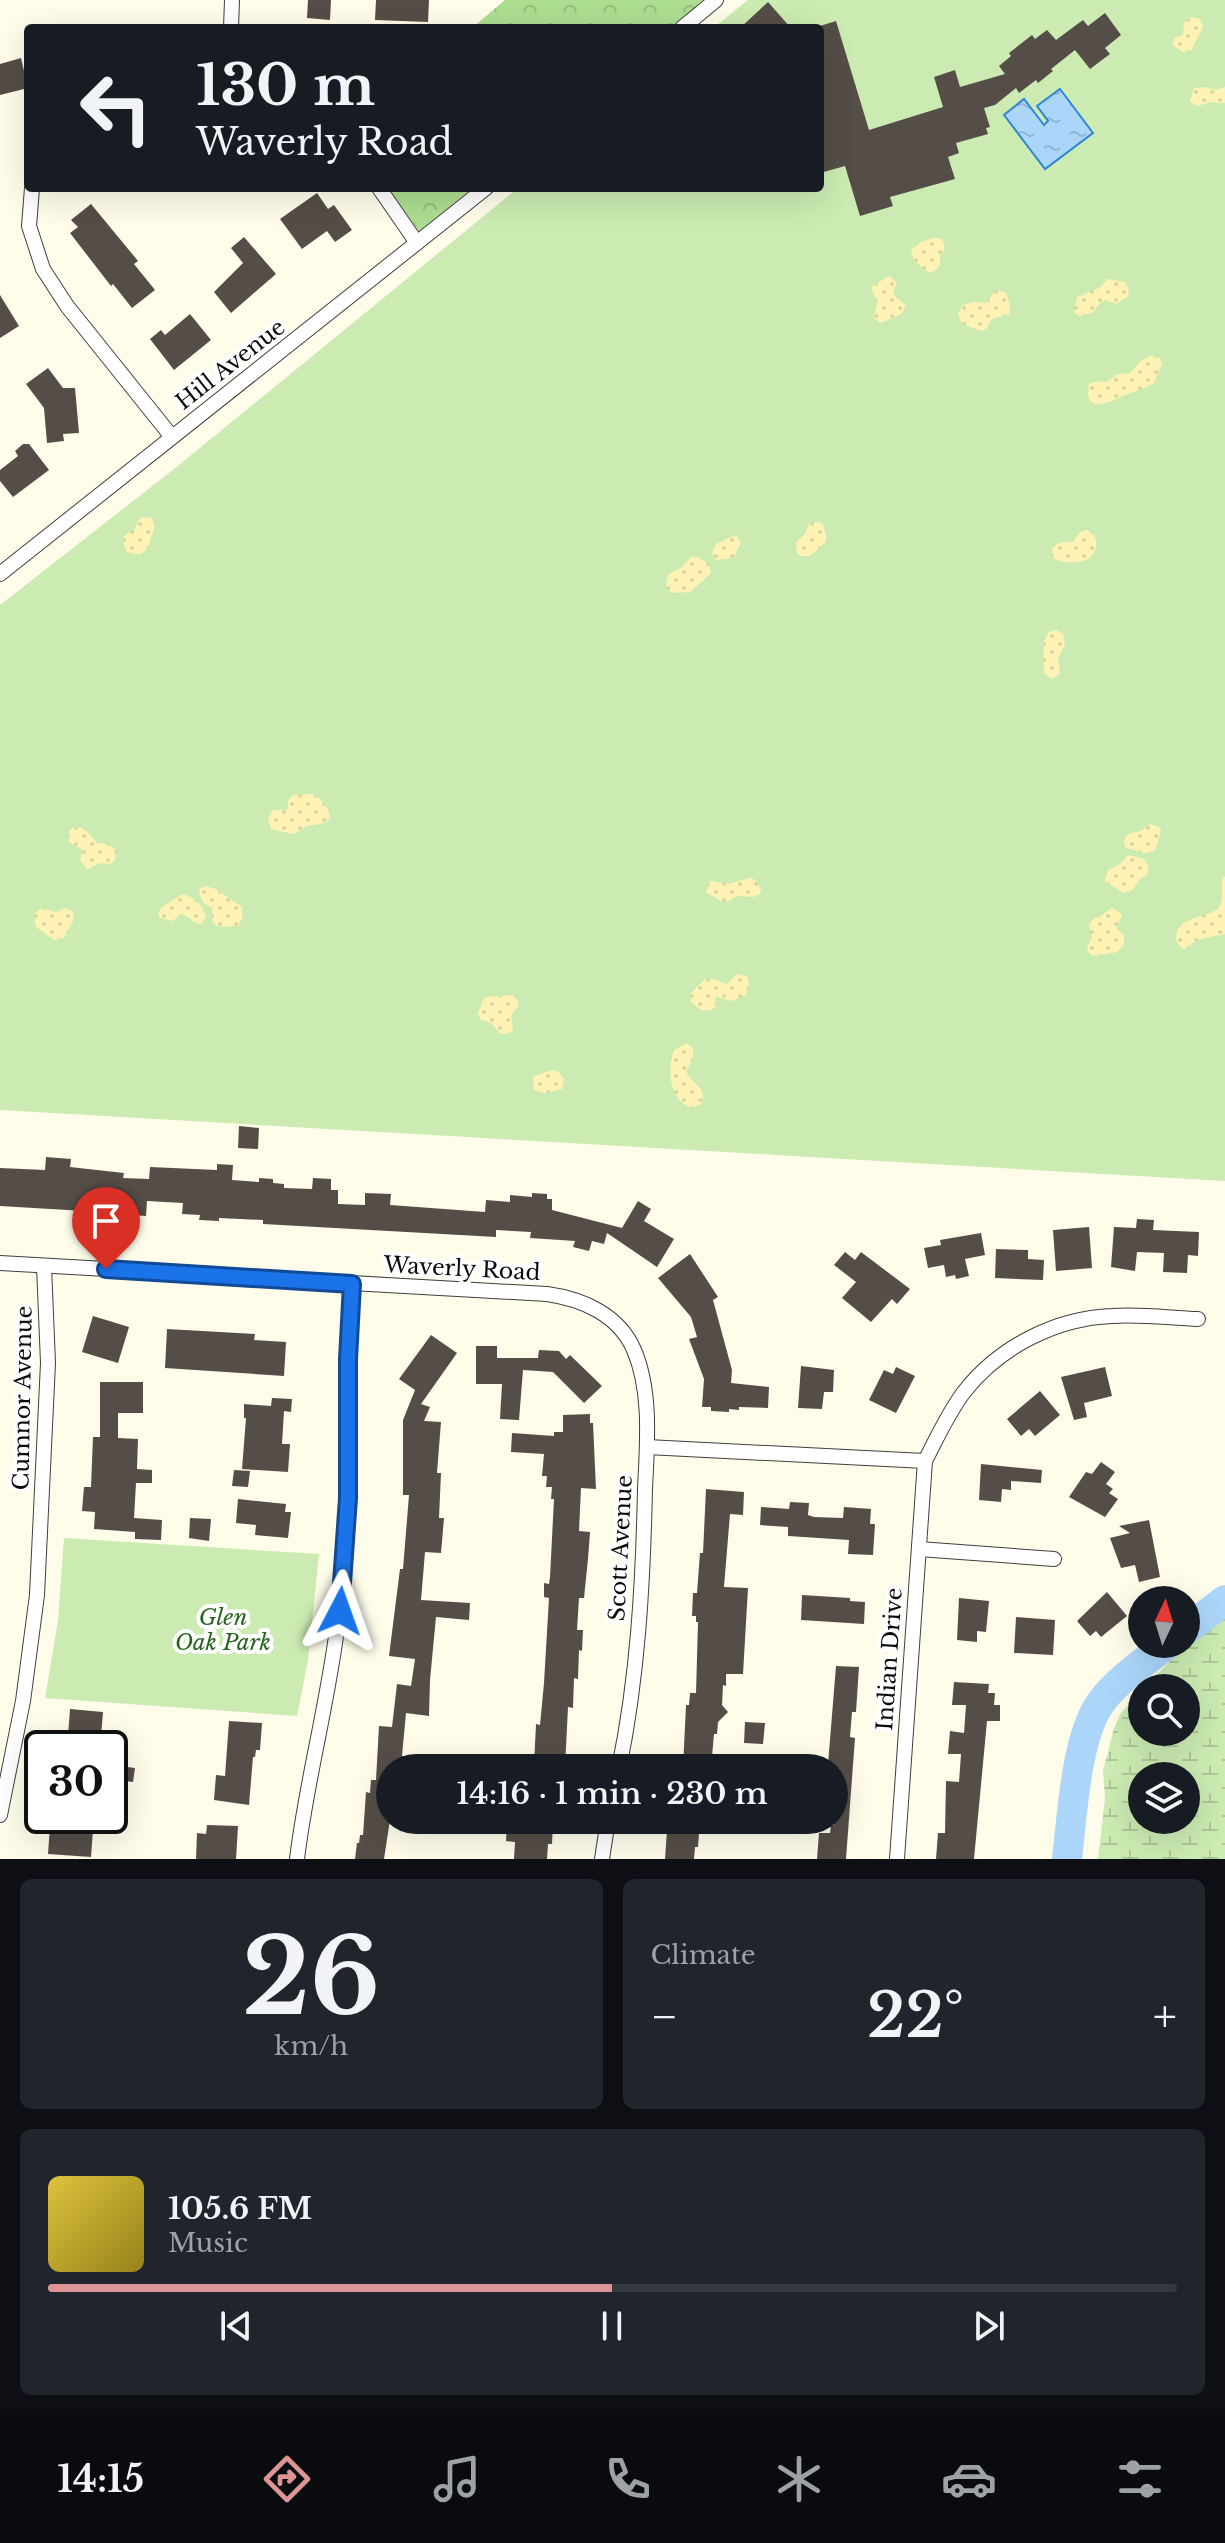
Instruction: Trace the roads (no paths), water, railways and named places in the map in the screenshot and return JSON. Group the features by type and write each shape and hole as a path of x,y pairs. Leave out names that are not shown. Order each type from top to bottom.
{"street":[{"path":"231,24 232,0"},
{"path":"687,24 716,0"},
{"path":"32,192 29,226 43,269 67,306 172,437"},
{"path":"382,192 417,243"},
{"name":"Hill Avenue","path":"0,574 481,192"},
{"name":"Waverly Road","path":"0,1263 563,1296 594,1308 624,1332"},
{"name":"Cumnor Avenue","path":"0,1815 23,1701 37,1595 48,1363 44,1266"},
{"path":"297,1859 340,1611 348,1498 348,1359 352,1284"},
{"path":"647,1447 925,1461 964,1393 984,1370 1030,1338 1093,1317 1198,1319"},
{"name":"Scott Avenue","path":"621,1754 633,1687 643,1575 647,1447 641,1370 624,1332"},
{"name":"Indian Drive","path":"897,1859 925,1461"},
{"path":"919,1549 1054,1559"},
{"path":"602,1859 606,1834"}],"water":[{"path":"1060,89 1093,133 1045,169 1004,115 1024,99 1044,125 1048,121 1037,106"}],"waterway":[{"path":"1200,1619 1225,1600"},
{"path":"1067,1859 1081,1754 1093,1716 1116,1685 1149,1658"}],"park label":[{"name":"Glen Oak Park","path":"223,1630"}]}
